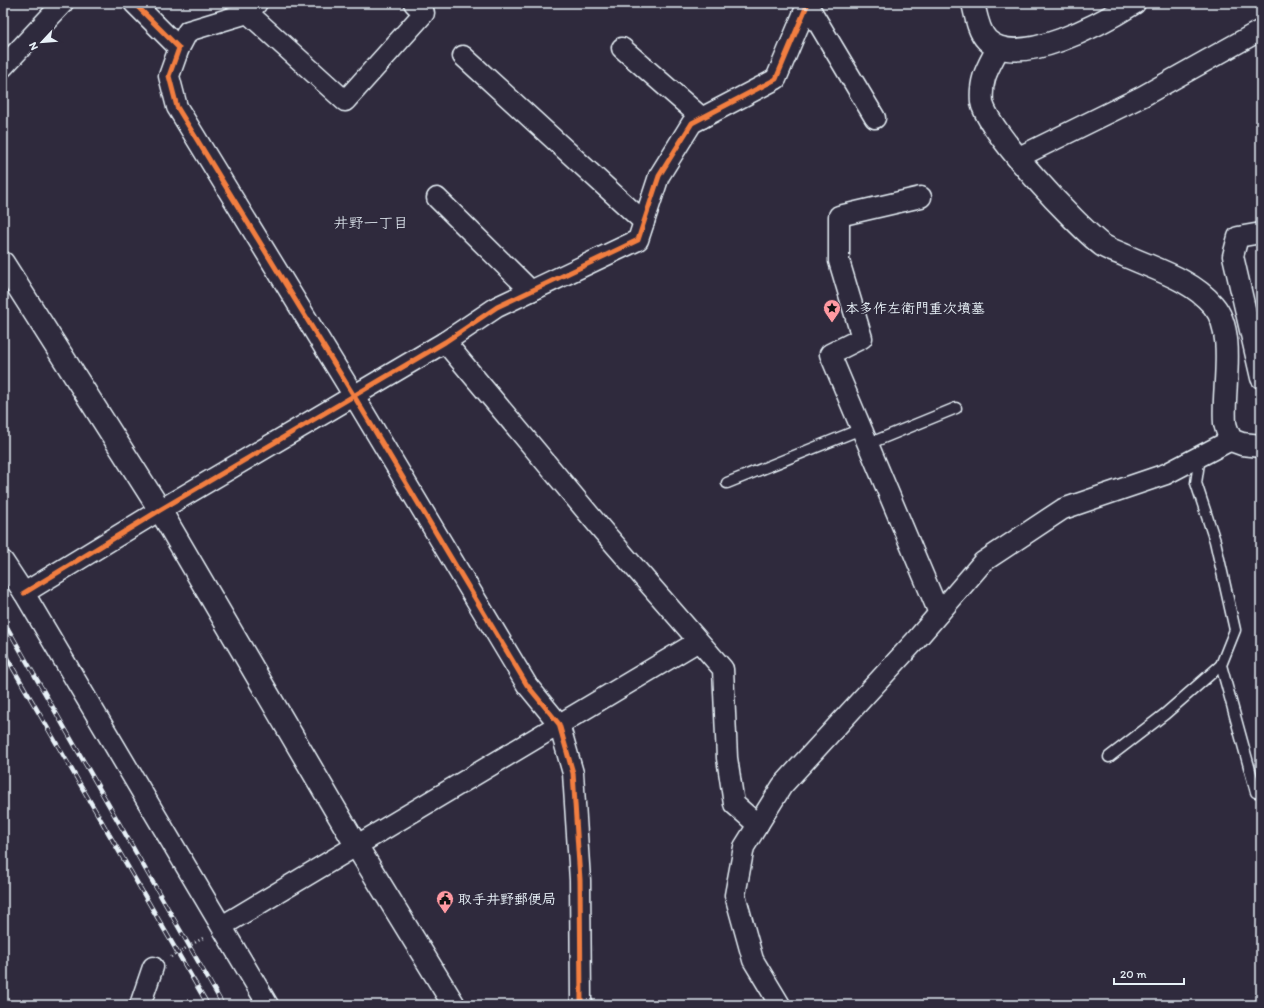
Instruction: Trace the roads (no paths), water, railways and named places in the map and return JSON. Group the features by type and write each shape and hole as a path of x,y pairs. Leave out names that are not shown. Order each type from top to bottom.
{"street":[{"path":"3,67 63,3"},
{"path":"134,3 179,48"},
{"path":"414,3 424,14 345,101 253,8 188,31 179,48 169,76 177,107 354,396 527,685 559,724 573,773 580,880 581,1002 583,1005"},
{"path":"808,3 875,118"},
{"path":"24,593 160,510 445,342 497,307 638,240 659,176 692,123 776,79 808,3"},
{"path":"973,3 977,24 986,39 998,48 1018,50 1050,43 1103,22 1134,3"},
{"path":"1018,158 1143,96 1261,30"},
{"path":"622,48 702,118"},
{"path":"998,48 982,77 982,103 989,120 1018,158 1070,216 1102,245 1189,284 1214,305 1224,324 1225,425 1231,440"},
{"path":"463,56 644,222"},
{"path":"920,197 839,216 838,261 862,338 830,354 939,614"},
{"path":"437,198 531,291"},
{"path":"1261,233 1238,237 1233,256 1261,378"},
{"path":"3,263 160,510 356,845 454,1005"},
{"path":"445,342 697,642 723,670 727,758 734,804 758,824"},
{"path":"780,1005 753,960 735,895 744,847 782,786 939,614 983,562 1063,509 1166,474 1231,440 1242,444 1261,446"},
{"path":"3,561 24,593 268,1005"},
{"path":"222,926 697,642"},
{"path":"140,1005 153,967"}],"lane":[{"path":"727,483 865,436 956,408"},
{"path":"1109,758 1165,714 1221,665 1235,630 1215,540 1196,483 1200,456"},
{"path":"1221,665 1256,792 1261,791"}],"railway":[{"path":"3,620 223,1005"},
{"path":"3,651 208,1005"}],"place":[{"name":"本多作左衛門重次墳墓","path":"832,323"},
{"name":"取手井野郵便局","path":"445,914"}],"district":[{"name":"井野一丁目","path":"371,223"}]}
